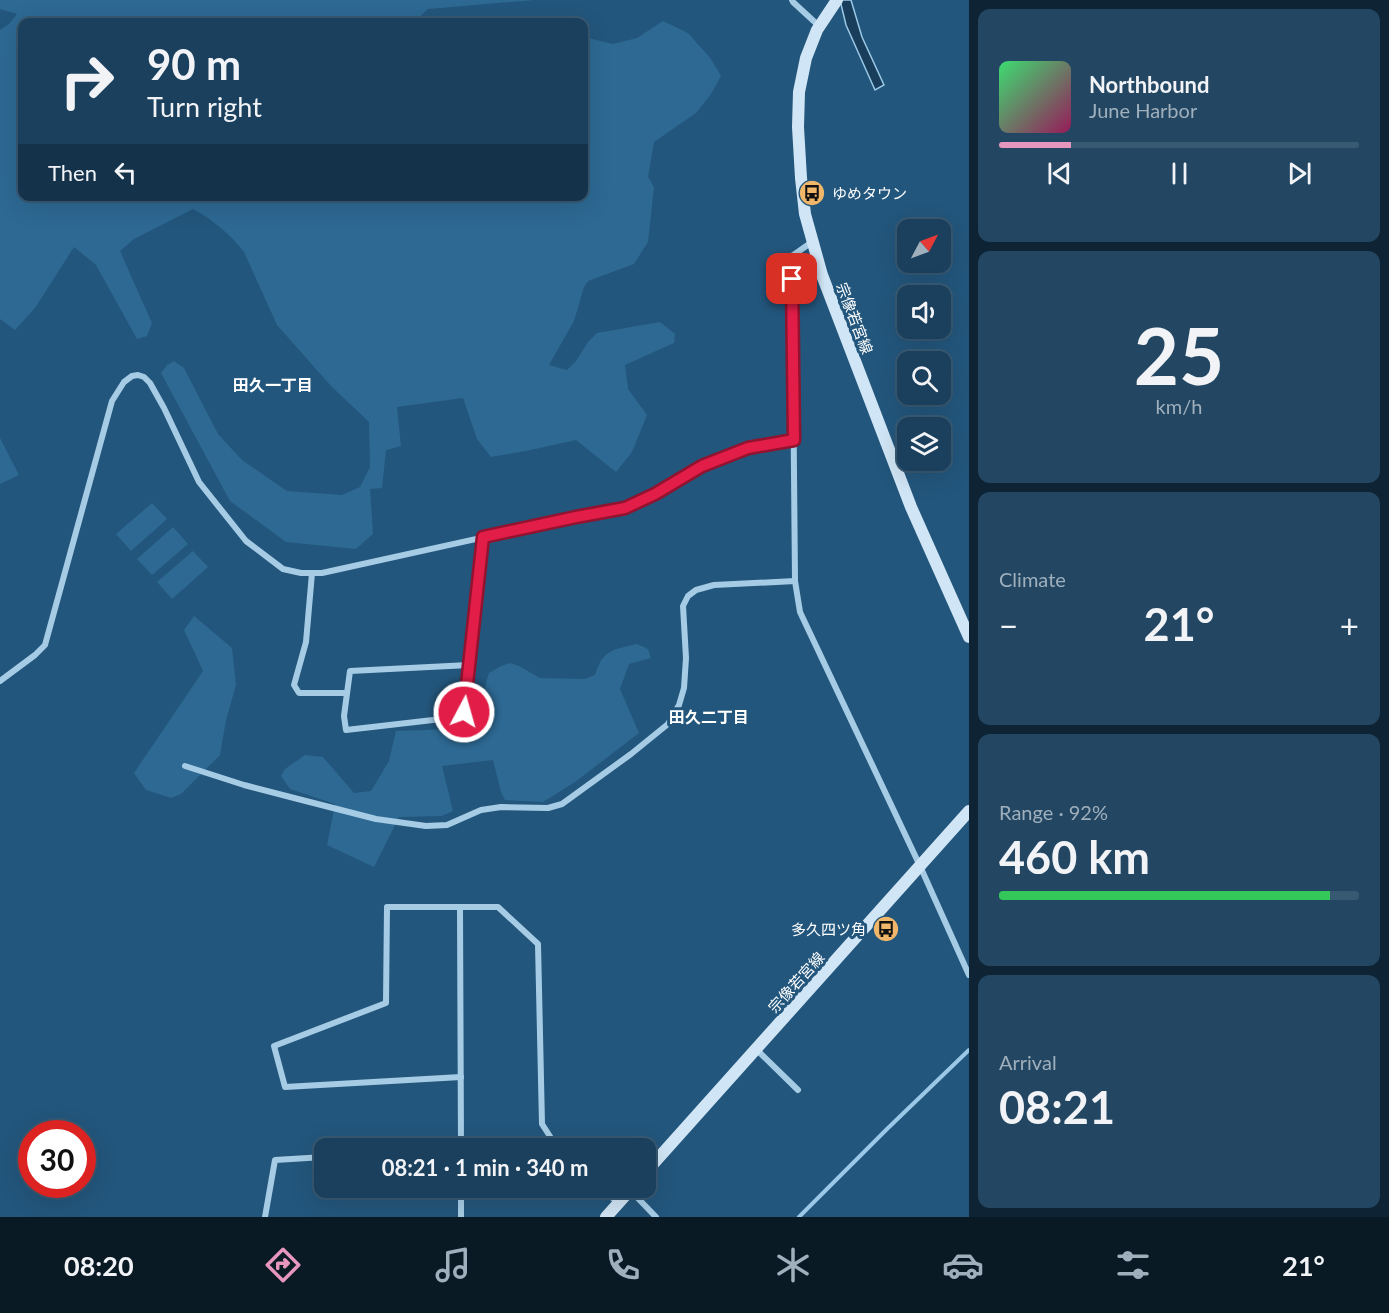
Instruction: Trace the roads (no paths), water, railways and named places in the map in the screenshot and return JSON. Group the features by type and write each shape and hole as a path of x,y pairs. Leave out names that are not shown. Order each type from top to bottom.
{"main road":[{"name":"宗像若宮線","path":"836,0 819,26 806,58 800,92 798,127 805,214 822,275 910,507 969,637"},
{"name":"宗像若宮線","path":"656,1161 969,811"},
{"path":"606,1217 623,1198"}],"street":[{"path":"792,0 819,26"},
{"path":"812,242 792,256 795,581 800,612 969,975"},
{"path":"0,681 45,645 112,401 124,382 132,376 144,377 150,383 199,482 246,541 283,569 301,573 322,573 625,508 655,494 702,466 748,448 794,440"},
{"path":"469,665 350,671 344,716 346,730 459,717 464,712 483,537"},
{"path":"312,573 306,642 294,685 299,693 347,693"},
{"path":"185,766 244,786 376,819 426,826 447,825 481,810 501,807 548,808 562,804 668,724 679,705 684,688 686,658 683,606 688,596 696,590 714,585 795,581"},
{"path":"461,1077 285,1087 274,1046 386,1003 387,907 498,907 538,944 542,1124 551,1138"},
{"path":"460,907 461,1138"},
{"path":"756,1049 798,1090"},
{"path":"265,1217 275,1160 314,1158"},
{"path":"460,1217 461,1198"},
{"path":"613,1198 618,1203"},
{"path":"639,1198 656,1217"}],"waterway":[{"path":"799,1217 969,1050"}],"place":[{"name":"ゆめタウン","path":"812,193"},
{"name":"多久四ツ角","path":"886,929"}],"district":[{"name":"田久一丁目","path":"273,384"},
{"name":"田久二丁目","path":"709,716"}]}
